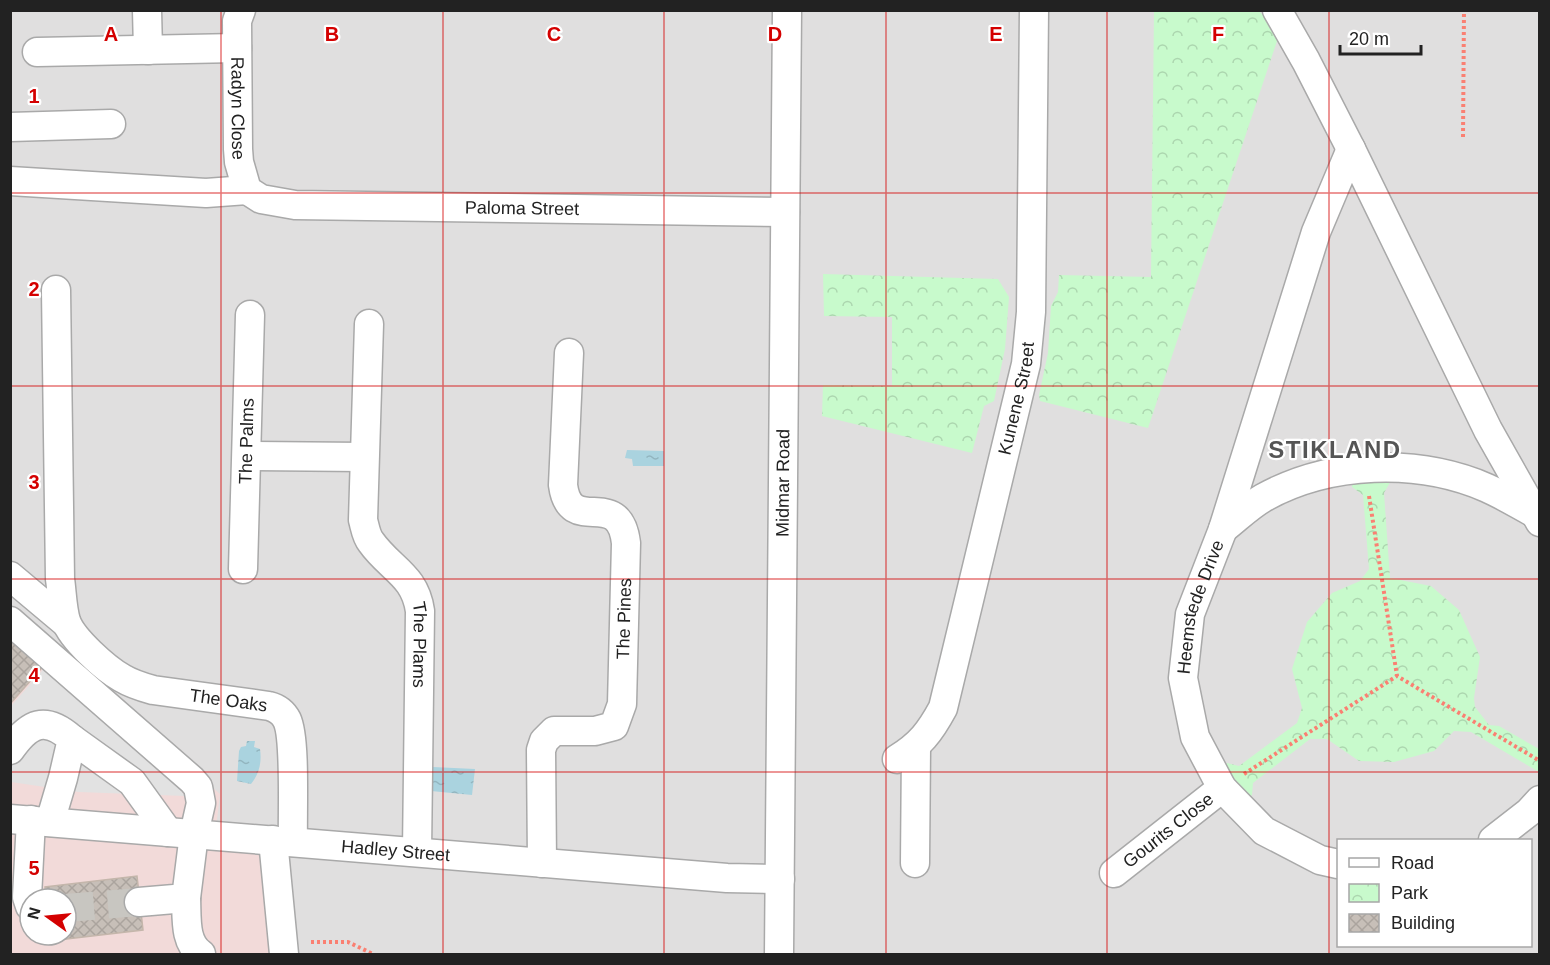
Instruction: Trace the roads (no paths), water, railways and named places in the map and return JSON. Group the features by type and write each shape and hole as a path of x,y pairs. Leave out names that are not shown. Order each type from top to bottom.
{"street":[{"path":"147,10 148,50"},
{"name":"Radyn Close","path":"241,10 237,21 238,149 254,194"},
{"name":"Midmar Road","path":"779,954 787,10"},
{"name":"Kunene Street","path":"915,863 907,753 934,725 943,708 1026,364 1030,312 1034,10"},
{"name":"Heemstede Drive","path":"1277,10 1351,149 1488,430 1538,518"},
{"path":"37,52 237,48"},
{"path":"10,127 111,124"},
{"name":"Heemstede Drive","path":"1337,864 1320,860 1264,831 1222,788 1195,737 1184,678 1190,614 1223,529 1316,232 1351,149"},
{"name":"Paloma Street","path":"10,181 254,194 295,205 785,212"},
{"path":"56,290 60,579 66,622"},
{"name":"The Palms","path":"243,569 250,315"},
{"name":"The Plams","path":"369,324 363,520 370,542 409,581 418,596 419,604 417,852"},
{"name":"The Pines","path":"542,862 541,750 544,741 554,731 605,730 614,726 622,704 626,543 620,521 613,514 575,508 568,504 564,495 569,353"},
{"path":"247,456 364,458"},
{"name":"Heemstede Drive","path":"1223,529 1263,498 1305,481 1350,470 1396,468 1443,474 1486,488 1538,518"},
{"name":"The Oaks","path":"10,576 66,622 79,640 120,677 153,690 269,706 280,711 286,718 291,737 283,841"},
{"path":"10,621 196,783 201,803 181,833 189,941 193,949 201,954"},
{"path":"10,750 29,728 49,725 63,730 132,782 181,833"},
{"path":"27,887 30,820 68,762 72,739"},
{"name":"Gourits Close","path":"1114,873 1222,788"},
{"path":"1494,839 1529,812 1539,800"},
{"name":"Hadley Street","path":"30,820 726,878 780,879"},
{"path":"283,841 284,948"},
{"path":"140,902 186,898"}],"water":[{"path":"627,450 664,451 664,466 633,466 632,459 625,458"},
{"path":"247,741 255,741 254,747 260,749 261,754 259,768 251,784 237,781 239,751 241,747 246,746"},
{"path":"433,767 475,769 472,795 431,791"}],"tunnel":[{"path":"78,907 139,902"}],"district":[{"name":"STIKLAND","path":"1335,450"}]}
